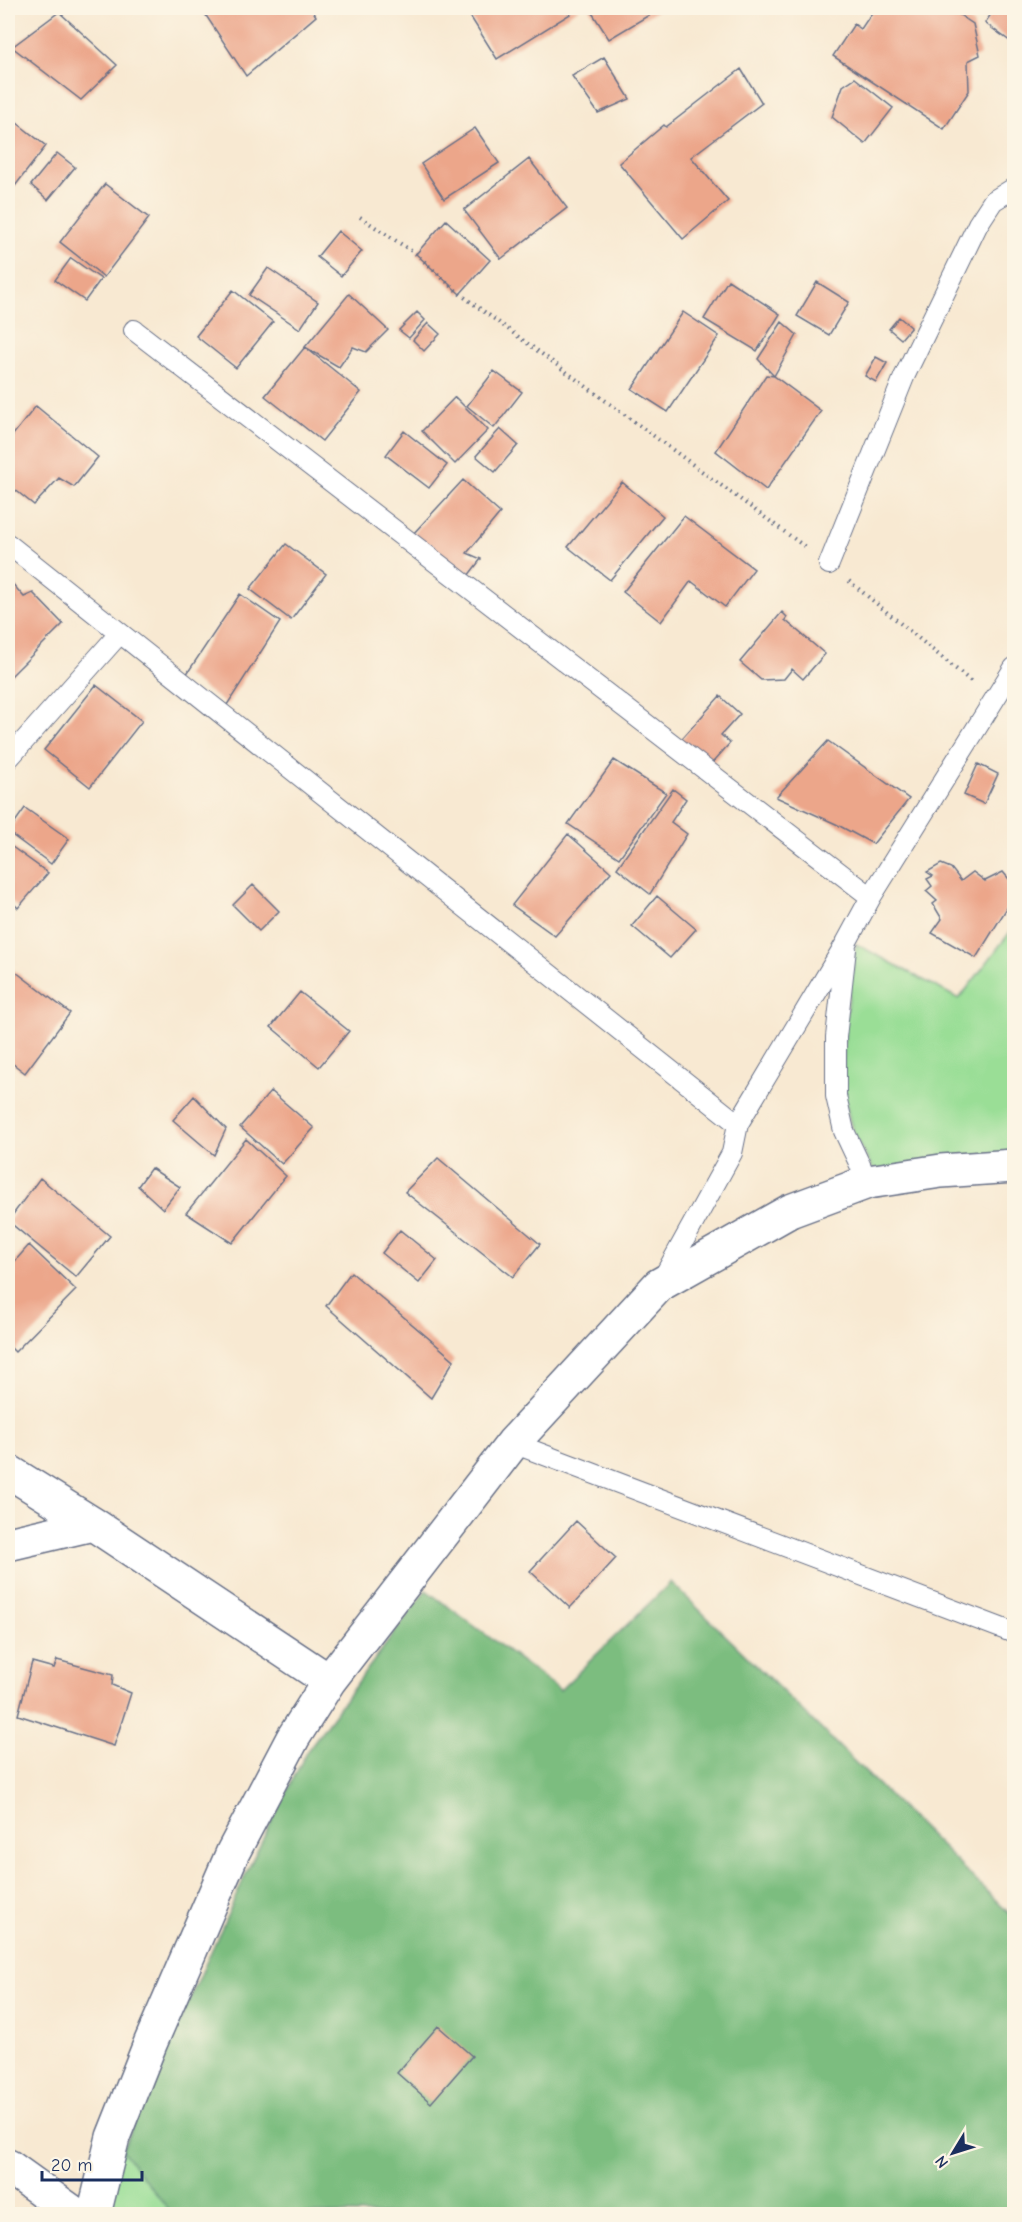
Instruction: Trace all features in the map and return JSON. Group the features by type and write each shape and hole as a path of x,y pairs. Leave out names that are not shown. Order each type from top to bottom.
{"street":[{"path":"94,2214 113,2137 128,2097 233,1852 293,1738 329,1681 513,1443 659,1285 790,1210 868,1182 941,1171 1014,1166"},
{"path":"8,1471 93,1524 329,1681"},
{"path":"8,1544 93,1524"},
{"path":"8,2166 75,2214"}],"lane":[{"path":"829,564 904,376 978,224 993,201 1014,188"},
{"path":"134,330 871,897"},
{"path":"8,544 738,1124"},
{"path":"8,759 120,633"},
{"path":"659,1285 732,1153 738,1124 871,897 1014,668"},
{"path":"846,943 836,1037 836,1096 844,1131 868,1182"},
{"path":"513,1443 1014,1633"}],"path":[{"path":"360,217 416,254 460,294 829,564 994,701"}],"green space":[{"path":"1014,927 1014,1156 875,1172 855,1136 844,1091 844,1041 856,944 959,999"},
{"path":"671,1582 1014,1918 1014,2214 172,2214 122,2150 249,1867 307,1751 426,1590 560,1690"},
{"path":"113,2137 173,2214 94,2214"}],"building":[{"path":"201,8 311,8 316,16 246,76"},
{"path":"465,8 580,8 497,59"},
{"path":"589,8 661,8 609,39"},
{"path":"875,8 949,8 973,24 980,55 968,61 969,91 944,129 833,56 854,24 861,29"},
{"path":"995,8 1014,8 1014,44 985,23"},
{"path":"59,12 117,65 81,100 12,47"},
{"path":"604,57 630,99 598,113 572,76"},
{"path":"741,69 762,103 691,157 728,201 683,239 619,163 664,125 666,127"},
{"path":"855,78 893,108 865,144 832,117 843,86"},
{"path":"12,119 46,146 8,195 8,125"},
{"path":"475,128 499,163 444,199 421,164"},
{"path":"57,153 75,167 48,200 31,185"},
{"path":"529,159 567,208 501,259 464,210"},
{"path":"105,184 149,218 104,277 60,242"},
{"path":"446,220 490,260 460,294 416,254"},
{"path":"338,231 362,251 341,276 317,257"},
{"path":"71,258 101,279 85,301 55,280"},
{"path":"268,268 318,302 300,329 249,295"},
{"path":"728,280 780,314 757,351 704,319"},
{"path":"817,282 849,302 829,335 797,316"},
{"path":"233,290 273,322 236,368 196,336"},
{"path":"349,294 388,330 366,352 353,347 339,367 305,347"},
{"path":"417,312 425,320 409,338 399,330"},
{"path":"683,312 719,336 668,412 632,389"},
{"path":"899,317 911,327 901,339 889,329"},
{"path":"782,322 797,335 774,376 758,359"},
{"path":"428,323 440,334 424,351 413,340"},
{"path":"305,347 361,392 322,441 265,396"},
{"path":"876,357 887,363 876,382 865,376"},
{"path":"494,371 522,392 494,428 467,406"},
{"path":"766,375 774,376 821,411 766,490 716,451"},
{"path":"455,397 488,430 455,464 422,431"},
{"path":"36,406 98,457 74,487 59,478 34,505 8,484 8,441"},
{"path":"500,429 518,445 495,472 476,456"},
{"path":"404,431 447,465 429,488 386,455"},
{"path":"463,480 500,513 467,553 481,559 468,576 413,534"},
{"path":"622,482 663,516 610,580 568,547"},
{"path":"684,516 754,569 725,607 691,581 661,622 623,592"},
{"path":"286,544 326,574 291,620 250,589"},
{"path":"11,582 24,597 33,593 63,624 11,676 8,673 8,586"},
{"path":"240,594 280,622 227,705 186,675"},
{"path":"782,612 787,617 785,620 825,654 803,679 792,669 784,679 761,680 740,662"},
{"path":"96,685 142,721 90,787 44,750"},
{"path":"720,696 740,714 721,735 730,743 706,770 677,744"},
{"path":"828,741 909,799 873,844 836,824 776,797"},
{"path":"614,760 666,793 619,858 568,824"},
{"path":"978,764 998,774 984,804 964,795"},
{"path":"673,789 686,799 671,822 687,834 650,894 617,868"},
{"path":"25,808 69,839 51,864 8,832"},
{"path":"568,834 611,872 555,936 512,905"},
{"path":"8,844 48,873 18,908 8,898"},
{"path":"941,864 951,868 961,881 973,872 985,881 1003,872 1014,885 1014,906 1010,903 976,958 932,933 942,919 933,904 937,901 926,891 932,886 927,879 933,876 927,872"},
{"path":"253,885 279,911 259,931 233,905"},
{"path":"657,896 696,929 670,958 632,926"},
{"path":"8,966 70,1013 25,1073 8,1060"},
{"path":"300,992 349,1031 319,1067 271,1027"},
{"path":"271,1091 314,1128 282,1164 240,1127"},
{"path":"194,1096 226,1129 214,1155 173,1120"},
{"path":"246,1139 286,1176 232,1243 186,1213"},
{"path":"438,1158 540,1244 513,1277 405,1192"},
{"path":"151,1168 180,1187 163,1209 138,1186"},
{"path":"40,1178 110,1236 76,1277 8,1221"},
{"path":"400,1230 437,1260 419,1283 382,1253"},
{"path":"29,1245 76,1290 15,1352 8,1345 8,1269"},
{"path":"351,1272 454,1360 431,1398 326,1306"},
{"path":"576,1521 616,1558 570,1608 530,1571"},
{"path":"57,1660 113,1675 112,1685 131,1693 114,1746 18,1715 32,1662 54,1668"},
{"path":"438,2026 472,2056 431,2103 397,2073"},
{"path":"8,2208 19,2214 8,2214"}]}
